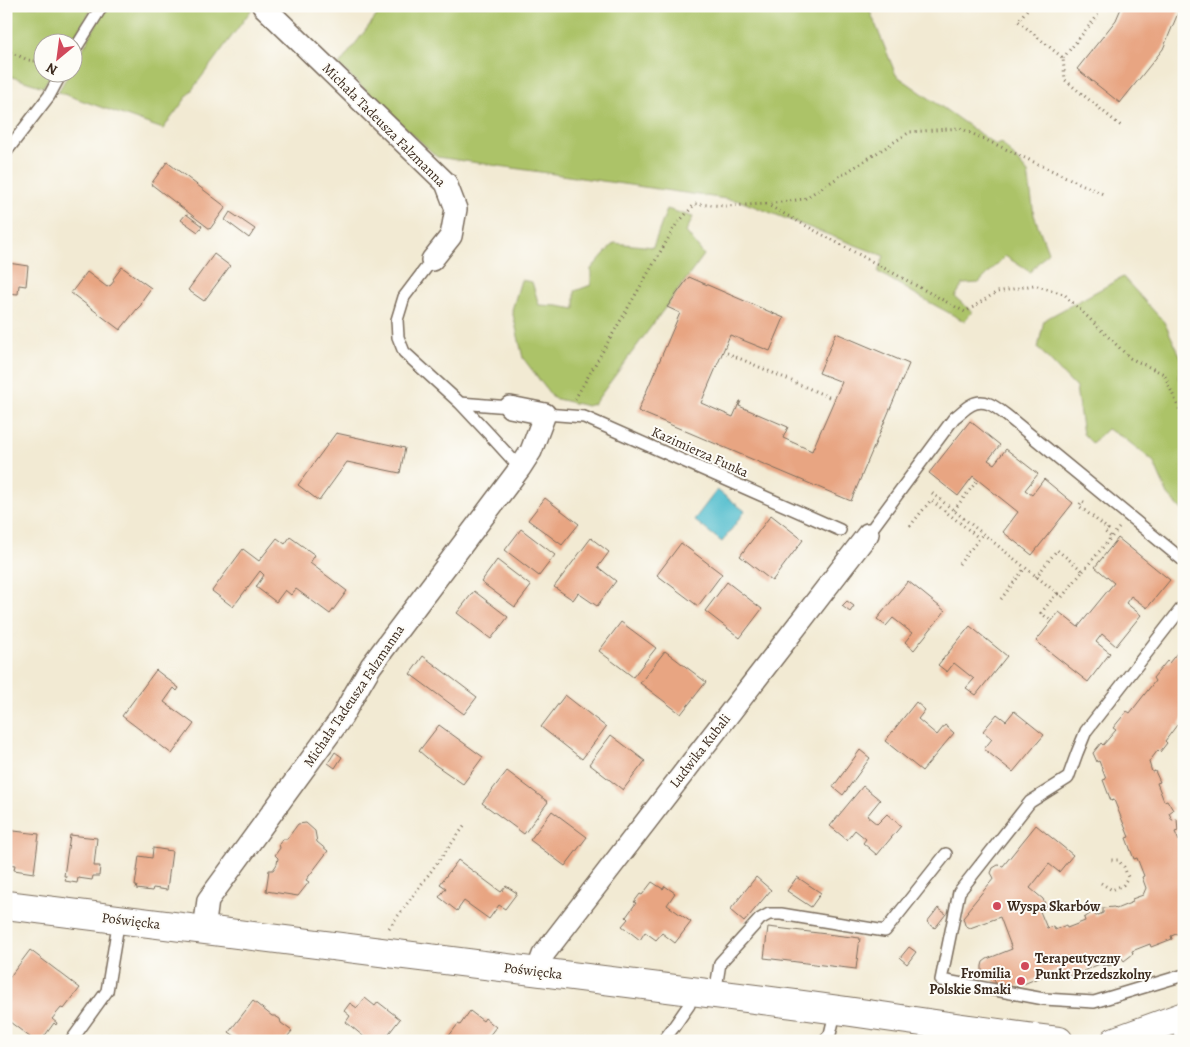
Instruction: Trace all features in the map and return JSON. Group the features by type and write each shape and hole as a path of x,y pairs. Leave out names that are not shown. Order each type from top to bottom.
{"street":[{"name":"Michała Tadeusza Falzmanna","path":"264,6 446,182 456,209 451,236 432,260"},
{"path":"510,407 544,414"},
{"name":"Michała Tadeusza Falzmanna","path":"204,930 208,900 342,717 371,666 520,468 531,451 544,414"},
{"name":"Ludwika Kubali","path":"537,971 543,955 868,534"},
{"name":"Poświęcka","path":"6,905 703,992 1059,1041"},
{"path":"1115,1041 1180,1025"}],"lane":[{"path":"82,38 102,6"},
{"path":"6,152 49,96 57,82"},
{"name":"Michała Tadeusza Falzmanna","path":"432,260 404,297 397,320 398,337 404,352 460,403 520,468"},
{"path":"868,534 954,418 971,405 981,402 991,404 1011,419 1184,561"},
{"path":"460,403 510,407"},
{"name":"Kazimierza Funka","path":"544,414 584,417 840,530"},
{"path":"1184,605 1086,731 1068,778 1030,802 959,892 942,980 1044,999 1094,1002 1184,974"},
{"path":"663,1041 689,1005 703,992 720,963 760,919 769,914 781,914 885,931 946,854"},
{"path":"71,1041 107,991 119,919"},
{"path":"824,1041 830,1034 836,1010"}],"path":[{"path":"1030,6 1018,22 1063,58"},
{"path":"1098,15 1063,58 1065,80 1121,126"},
{"path":"6,50 32,61"},
{"path":"569,416 571,407 676,225 695,204 727,206 766,204 804,198 910,132 960,128 1102,194"},
{"path":"766,204 965,312 997,292 1034,285 1064,294 1130,358 1164,374 1184,420"},
{"path":"728,354 831,398"},
{"path":"954,510 977,481"},
{"path":"932,493 1062,597 1118,529"},
{"path":"910,526 931,500 979,538"},
{"path":"1090,507 1082,501 1079,506 1108,529 1105,532 1112,537"},
{"path":"959,564 982,534"},
{"path":"1036,577 1057,550 1083,571"},
{"path":"1001,598 1025,568"},
{"path":"1051,622 1041,613 1057,593"},
{"path":"1184,759 1179,765 1184,775"},
{"path":"387,933 388,928 466,824"},
{"path":"1101,884 1112,890 1123,885 1128,877 1124,867 1118,860 1108,860"}],"green space":[{"path":"6,6 94,6 77,32 32,32 32,82 46,82 43,87 6,75"},
{"path":"109,6 250,6 252,9 163,129 58,92 64,82 82,82 82,51"},
{"path":"384,6 868,6 896,75 996,145 1002,143 1028,173 1034,215 1048,252 1030,272 1005,256 979,283 963,284 955,297 972,312 964,321 878,272 884,256 740,201 437,157 339,65"},
{"path":"667,209 693,217 686,232 704,255 594,404 587,406 553,398 523,358 512,310 521,280 532,282 539,305 575,309 575,291 591,285 591,269 614,243 653,247"},
{"path":"1123,277 1164,322 1182,359 1178,378 1184,381 1184,512 1168,495 1153,461 1124,438 1107,429 1092,443 1083,434 1076,388 1038,348 1044,320"}],"water":[{"path":"717,490 745,511 722,542 694,520"}],"building":[{"path":"1122,6 1181,6 1163,49 1120,103 1077,69 1116,20"},
{"path":"167,162 226,207 210,229 151,184"},
{"path":"230,212 255,229 249,238 225,220"},
{"path":"186,214 202,226 198,232 181,220"},
{"path":"214,254 230,266 204,301 188,290"},
{"path":"8,263 28,266 26,286 19,285 18,294 6,293 6,267 8,267"},
{"path":"122,267 151,288 141,305 120,330 71,293 87,272 107,287 114,281 113,279"},
{"path":"689,277 784,318 770,351 730,335 701,403 733,417 741,401 739,406 788,427 783,438 812,451 842,382 819,373 836,333 909,364 851,501 638,411 680,313 667,307"},
{"path":"970,421 1000,445 988,460 994,464 1006,449 1038,474 1025,490 1032,495 1044,479 1073,503 1032,555 1003,532 1018,512 973,476 958,496 929,473"},
{"path":"336,433 405,448 400,473 347,462 319,501 298,485"},
{"path":"545,498 579,524 562,545 528,520"},
{"path":"771,515 803,540 772,581 740,556"},
{"path":"521,529 555,555 539,576 505,550"},
{"path":"290,537 315,555 310,563 347,591 330,614 296,589 291,595 285,590 276,602 256,587 264,575 260,571 233,607 212,591 243,549 259,561 277,538 285,544"},
{"path":"591,538 609,552 598,567 616,581 597,606 578,593 573,600 554,587"},
{"path":"1118,538 1170,580 1147,608 1131,596 1126,603 1141,615 1116,646 1102,634 1096,642 1110,653 1088,682 1036,641 1059,612 1078,627 1114,583 1095,567"},
{"path":"681,543 722,574 698,606 657,575"},
{"path":"497,560 531,586 515,607 481,582"},
{"path":"908,581 945,611 914,650 905,642 912,633 893,618 886,626 877,619"},
{"path":"727,582 762,609 740,638 705,611"},
{"path":"474,591 508,617 491,639 457,613"},
{"path":"847,601 854,606 850,612 842,606"},
{"path":"621,622 656,648 633,677 599,651"},
{"path":"970,626 1007,656 976,695 966,688 974,679 954,663 947,672 938,665"},
{"path":"1184,640 1184,717 1179,724 1181,726 1177,725 1165,741 1167,743 1160,752 1158,750 1149,762 1152,772 1155,771 1160,782 1157,783 1164,801 1167,800 1173,810 1169,813 1172,820 1177,819 1178,831 1175,832 1184,849 1184,931 1171,936 1172,939 1151,947 1150,944 1132,951 1133,954 1124,961 1121,957 1113,960 1114,965 1103,966 1102,963 1083,971 1085,973 1073,978 1072,976 1064,976 1058,970 1016,987 996,984 992,975 984,973 982,966 983,962 987,959 1012,949 1000,917 970,928 965,925 963,918 994,878 991,873 993,868 998,865 1003,866 1036,825 1073,855 1059,872 1049,864 1030,888 1043,899 1046,906 1039,909 1047,928 1053,926 1055,930 1066,925 1067,928 1085,921 1084,918 1093,912 1096,916 1103,913 1103,908 1114,907 1116,909 1133,902 1132,899 1143,895 1146,888 1142,877 1144,876 1137,858 1134,859 1126,838 1129,837 1114,800 1111,801 1103,780 1106,779 1099,761 1097,762 1093,753 1116,730 1113,728 1127,711 1130,713 1155,681 1153,678 1181,648 1179,646"},
{"path":"665,651 706,682 681,714 640,683"},
{"path":"423,656 477,697 464,714 410,674"},
{"path":"156,670 179,688 177,691 174,688 164,702 194,724 172,754 122,716"},
{"path":"565,695 606,727 582,759 541,727"},
{"path":"916,702 925,710 918,719 937,735 945,725 954,733 922,771 885,741"},
{"path":"1014,711 1044,735 1013,772 984,749 992,739 983,731 997,714 1006,721"},
{"path":"439,725 483,757 463,784 419,751"},
{"path":"611,735 645,761 623,790 589,764"},
{"path":"860,750 870,758 843,795 833,787"},
{"path":"335,752 342,757 335,768 328,763"},
{"path":"507,771 548,802 524,834 482,803"},
{"path":"863,786 880,800 867,816 877,824 887,814 901,826 877,855 863,843 866,839 855,830 847,840 830,826"},
{"path":"552,811 587,837 565,866 530,840"},
{"path":"306,823 315,831 317,842 328,851 306,880 309,882 298,896 266,891 269,870 273,870 277,864 278,858 275,855 280,848 279,844 283,839 287,839 298,824"},
{"path":"6,830 39,834 34,873 14,870 15,865 6,864"},
{"path":"70,835 97,838 94,866 100,866 99,876 93,876 92,880 78,878 77,883 65,881 66,876 64,876"},
{"path":"153,848 172,851 167,890 153,888 152,891 136,889 139,856 152,858"},
{"path":"458,860 501,892 506,886 517,893 505,909 499,905 489,919 464,901 457,911 439,897 446,888 440,884"},
{"path":"756,877 771,890 744,922 730,910"},
{"path":"797,877 821,893 811,907 787,891"},
{"path":"652,882 663,889 665,886 675,893 667,905 691,922 675,943 662,933 656,940 645,932 640,940 622,926 636,903 634,902"},
{"path":"938,908 946,914 935,928 927,922"},
{"path":"768,927 860,938 856,969 764,958"},
{"path":"909,947 916,952 907,964 900,958"},
{"path":"30,950 80,988 64,1009 61,1008 52,1019 57,1023 56,1025 54,1023 41,1041 35,1041 6,1019 6,982"},
{"path":"365,998 375,1006 378,1002 400,1019 383,1041 369,1041 346,1022 350,1016 344,1011 350,1003 357,1008"},
{"path":"253,1001 272,1016 280,1019 281,1023 292,1031 284,1041 247,1041 242,1036 239,1039 229,1032"},
{"path":"470,1011 483,1021 485,1018 496,1027 485,1041 445,1041 458,1024 460,1025"}],"place":[{"name":"Wyspa Skarbów","path":"997,906"},
{"name":"Terapeutyczny Punkt Przedszkolny","path":"1025,966"},
{"name":"Fromilia Polskie Smaki","path":"1021,981"}]}
